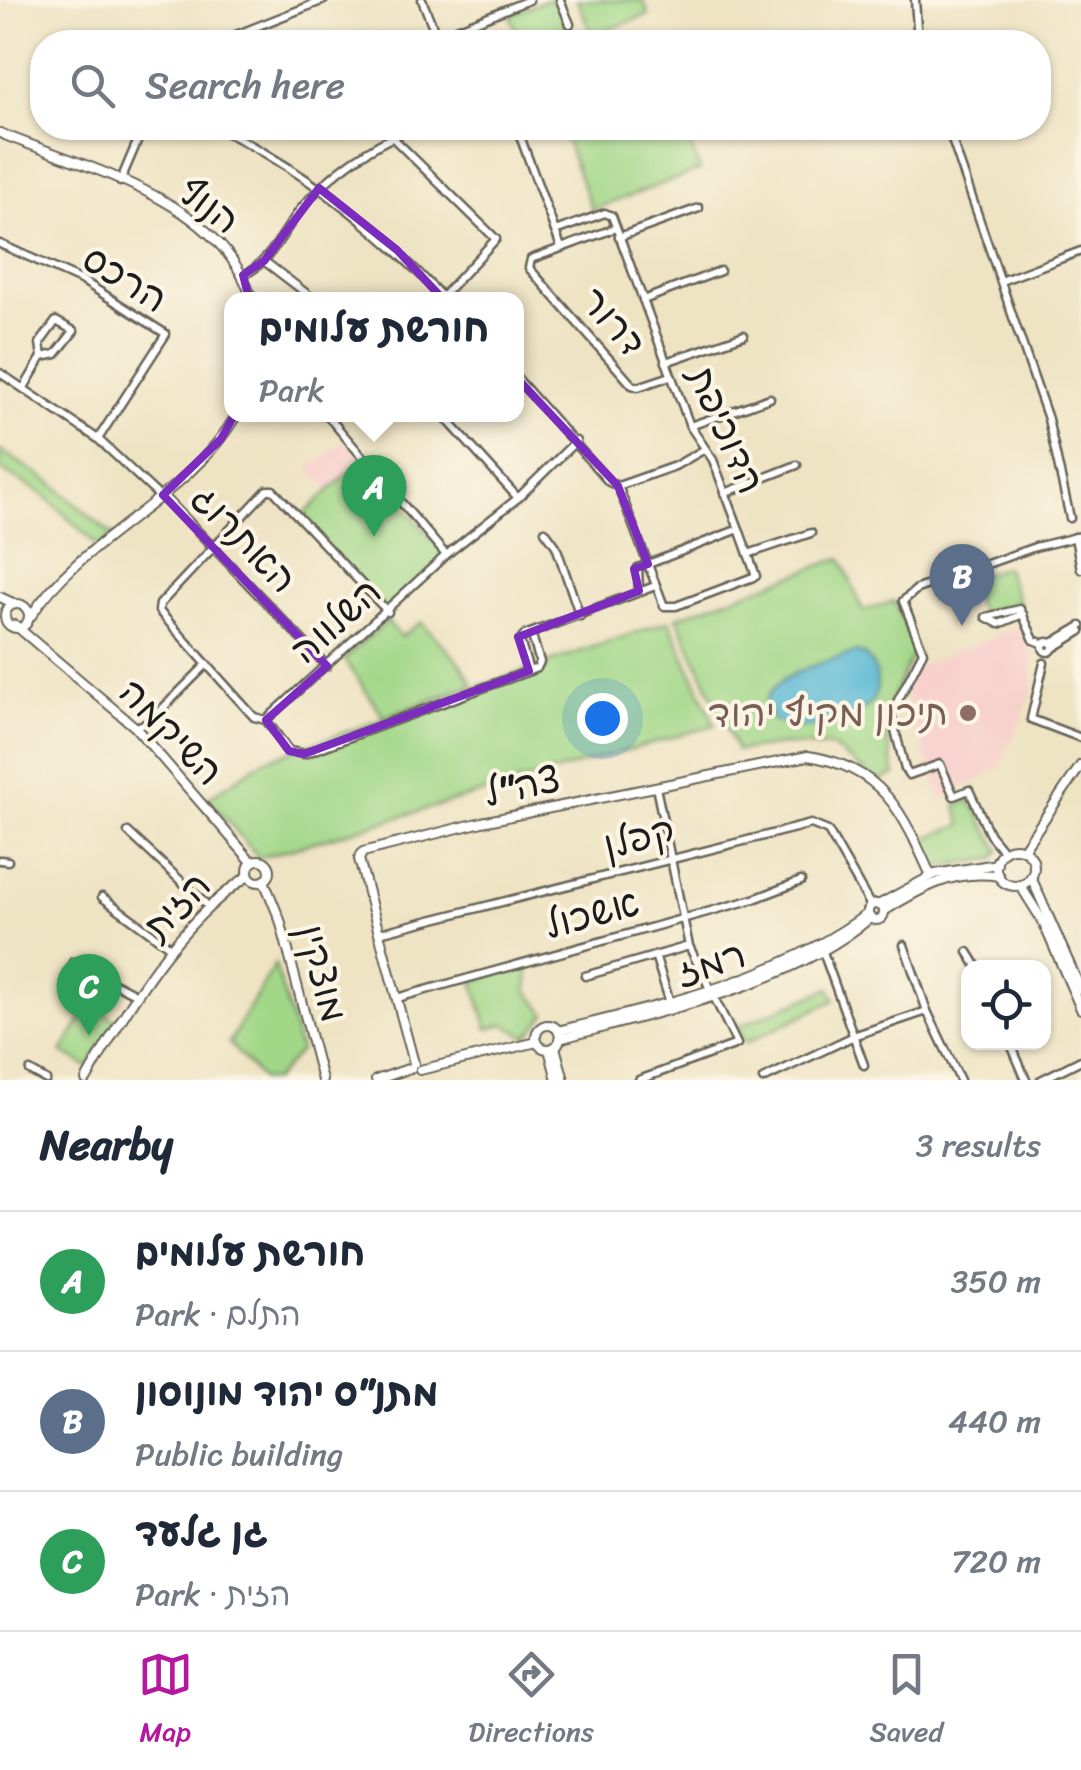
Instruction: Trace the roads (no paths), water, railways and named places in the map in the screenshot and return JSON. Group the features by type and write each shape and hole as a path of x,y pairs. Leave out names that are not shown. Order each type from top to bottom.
{"street":[{"path":"249,30 324,0"},
{"path":"422,0 434,30"},
{"path":"459,30 514,3 529,0"},
{"path":"560,0 570,24"},
{"path":"916,0 917,30"},
{"name":"הנוף","path":"0,134 120,182 204,229 243,275 249,292"},
{"path":"120,182 137,140"},
{"path":"238,140 320,188 398,250 436,292"},
{"path":"243,275 264,261 320,188 388,140"},
{"path":"395,140 496,238 447,292"},
{"path":"521,140 560,247 616,228 605,213 555,230"},
{"path":"952,140 1048,419 1070,518"},
{"path":"619,237 700,208"},
{"name":"הדוכיפת","path":"616,228 690,426 706,448 739,529 648,564"},
{"name":"הרכס","path":"0,244 83,281 166,334 98,439"},
{"name":"דרור","path":"560,247 528,264 632,385 638,387 670,376"},
{"path":"1002,281 1081,251"},
{"path":"264,261 305,292"},
{"path":"643,300 720,271"},
{"path":"25,386 42,357 40,343 56,321 74,331 56,354 42,357"},
{"path":"666,362 744,335"},
{"name":"האתרוג","path":"0,373 25,386 98,439 162,496 327,666"},
{"path":"524,386 609,482 618,486 675,466 706,448"},
{"path":"690,426 770,398"},
{"path":"13,624 24,627 29,615 72,569 162,496 220,439 232,422"},
{"path":"330,422 446,555"},
{"path":"449,422 518,498"},
{"name":"השלווה","path":"266,720 576,442"},
{"path":"725,492 797,465"},
{"path":"618,486 655,586 668,608 756,576 739,529"},
{"path":"388,612 273,490 267,490 160,604 159,611 254,717 266,720 289,751 304,754 529,671 540,662 531,632"},
{"path":"544,531 556,546 580,616"},
{"path":"748,554 810,532"},
{"path":"1004,852 990,835 968,790 954,796 940,764 909,775 905,769 890,714 924,652 903,602 917,589 1035,546 1078,537 1081,569"},
{"path":"639,591 635,571 648,564"},
{"path":"529,671 520,641 531,632 655,586"},
{"path":"0,596 29,615 42,648"},
{"path":"1,616 15,604"},
{"path":"1022,611 1034,640 1050,645 1081,628"},
{"name":"השיקמה","path":"1,616 135,727 252,862"},
{"path":"1044,663 1030,719 1081,738"},
{"path":"135,727 148,723 207,664"},
{"path":"148,723 148,740"},
{"name":"צה\"ל","path":"379,932 359,858 363,852 482,822 782,758 832,760 890,794 931,876"},
{"path":"1027,852 1081,765"},
{"path":"639,1080 737,1044 689,946 656,787"},
{"name":"קפלן","path":"379,932 819,824 828,831 874,911"},
{"path":"128,832 208,906"},
{"path":"1004,852 1027,852"},
{"path":"1004,852 996,864 999,876 1010,885 1020,885 1031,877"},
{"path":"1027,852 1034,864 1031,877 1081,990"},
{"path":"252,862 268,865 269,876 264,881 255,882 248,876 252,862"},
{"name":"רמז","path":"710,991 818,946 931,876 996,864"},
{"name":"רמז","path":"536,1042 542,1026 555,1041 823,952 874,911 937,880 981,873 999,876"},
{"name":"הזית","path":"86,1080 170,947 208,906 248,876"},
{"name":"מוצקין","path":"264,881 280,920 322,1080"},
{"name":"אשכול","path":"398,998 683,919 801,881"},
{"path":"1020,885 1042,920 1081,1009"},
{"path":"102,896 170,947"},
{"path":"379,932 416,1071"},
{"path":"904,945 927,1010 960,1080"},
{"path":"584,976 689,946"},
{"path":"823,952 864,1065"},
{"path":"968,952 973,960"},
{"path":"656,955 670,1003"},
{"path":"73,962 137,996"},
{"path":"763,1079 856,1035 927,1010"},
{"path":"376,1080 536,1042 555,1041 561,1080"},
{"path":"1013,1050 1026,1080"},
{"path":"1041,1080 1081,1060"},
{"path":"30,1071 46,1080"},
{"path":"395,1080 416,1071"}],"water":[{"path":"857,652 867,657 876,675 876,691 869,705 856,715 822,726 786,725 773,720 765,703 780,683 804,669"}],"place":[{"name":"חורשת עלומים","path":"374,537"},
{"name":"מתנ\"ס יהוד מונוסון","path":"962,626"},
{"name":"תיכון מקיף יהוד","path":"968,713"},
{"name":"גן גלעד","path":"89,1036"}]}
